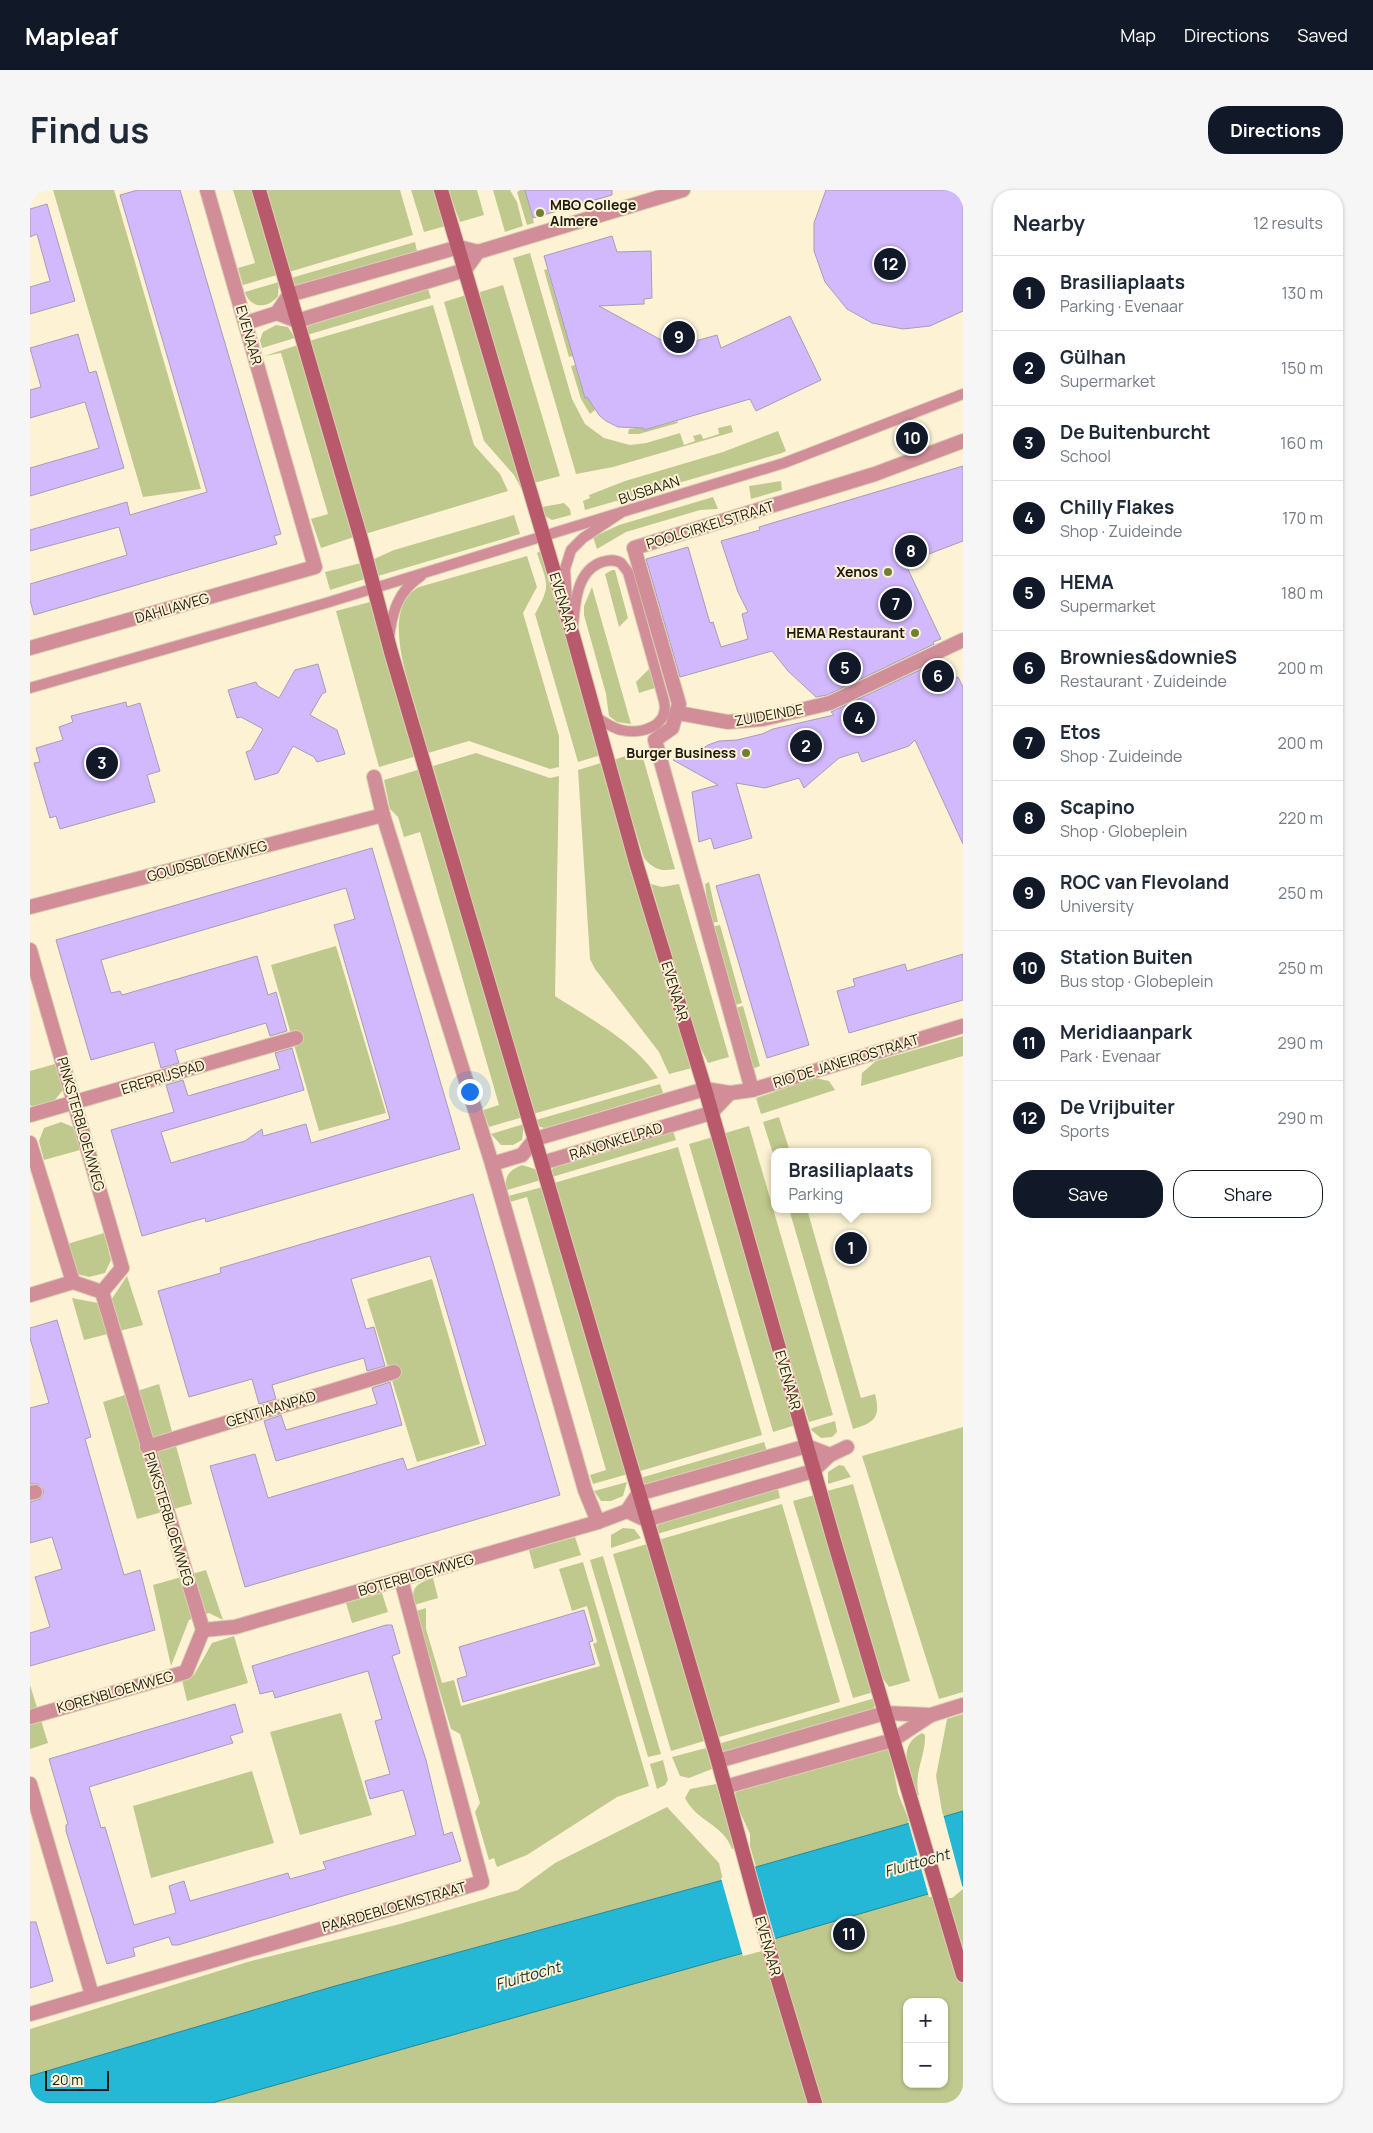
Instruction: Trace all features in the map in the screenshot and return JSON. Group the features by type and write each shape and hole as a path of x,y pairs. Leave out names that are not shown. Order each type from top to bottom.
{"main road":[{"name":"EVENAAR","path":"259,190 391,652 718,1761 773,1963 815,2103"},
{"name":"EVENAAR","path":"442,190 573,636 638,866 705,1089 813,1471 963,1975"}],"street":[{"name":"EVENAAR","path":"207,190 315,567"},
{"path":"246,323 277,313 289,295 459,247 478,252 683,190"},
{"path":"277,313 297,321 465,270 478,252"},
{"name":"POOLCIRKELSTRAAT","path":"678,713 679,704 634,548 875,474 963,441"},
{"name":"DAHLIAWEG","path":"30,648 315,567"},
{"name":"ZUIDEINDE","path":"678,713 728,722 763,719 832,708 963,640"},
{"path":"678,713 672,728 655,740 752,1090"},
{"path":"374,777 383,815 492,1164 585,1490 598,1522"},
{"name":"GOUDSBLOEMWEG","path":"30,907 383,815"},
{"name":"PINKSTERBLOEMWEG","path":"30,950 122,1268 102,1292 203,1630"},
{"name":"RIO DE JANEIROSTRAAT","path":"705,1089 730,1093 752,1090 963,1026"},
{"name":"EREPRIJSPAD","path":"30,1115 76,1104 296,1038"},
{"name":"RANONKELPAD","path":"535,1139 705,1089"},
{"path":"711,1113 730,1093"},
{"name":"RANONKELPAD","path":"542,1163 711,1113"},
{"path":"492,1164 522,1155 535,1139"},
{"path":"30,1142 73,1282"},
{"path":"522,1155 542,1163"},
{"path":"30,1295 73,1282 102,1292"},
{"name":"GENTIAANPAD","path":"147,1447 394,1372"},
{"path":"830,1455 807,1446 638,1494 627,1512 646,1520 813,1471 830,1455 847,1447"},
{"name":"BOTERBLOEMWEG","path":"203,1630 235,1627 627,1512"},
{"name":"PAARDEBLOEMSTRAAT","path":"92,1995 482,1882 401,1579"},
{"name":"KORENBLOEMWEG","path":"30,1717 186,1672 203,1630"},
{"path":"725,1788 893,1740 931,1715 963,1706"},
{"path":"718,1761 885,1712 931,1715"},
{"path":"30,1784 92,1995 30,2014"}],"lane":[{"name":"BUSBAAN","path":"568,619 565,569 567,559 578,542 622,512 784,463 963,394"},
{"path":"30,688 326,603 373,587 543,538 622,512"},
{"path":"573,636 577,594 586,574 591,568 606,561 621,563 628,572 664,701 665,713 658,725 630,732 615,729 596,717"},
{"path":"391,652 391,625 399,598 411,583 440,568"}],"green space":[{"path":"53,190 114,190 201,489 143,497"},
{"path":"233,190 252,190 277,275 243,285 238,268 255,263"},
{"path":"265,190 400,190 413,235 289,272"},
{"path":"411,190 435,190 446,226 424,232"},
{"path":"448,190 477,190 484,215 460,222"},
{"path":"493,190 510,190 517,202 523,226 505,232"},
{"path":"525,190 534,223 527,225 517,192"},
{"path":"415,242 417,251 299,286 294,285 291,278"},
{"path":"530,253 572,399 585,424 604,438 630,445 646,443 680,433 684,445 695,441 693,436 701,434 703,439 719,434 718,428 731,425 733,432 613,467 576,474 513,258"},
{"path":"547,269 573,356 569,357 544,270"},
{"path":"279,282 278,296 269,303 264,305 255,304 247,298 245,292"},
{"path":"503,285 560,476 534,483 481,303 480,292"},
{"path":"428,289 431,298 307,335 306,328 310,324"},
{"path":"466,295 521,488 514,475 484,441 444,302"},
{"path":"433,305 474,445 500,474 508,491 365,534 309,341"},
{"path":"276,325 288,327 295,338 262,348 260,340 263,332"},
{"path":"298,345 354,537 321,548 311,519 328,514 281,353 264,356"},
{"path":"575,365 585,398 588,397 595,410 590,414 581,399 571,366"},
{"path":"677,421 678,423 639,434 628,434 629,429 643,427 644,430"},
{"path":"778,431 786,451 782,453 585,510 583,501 590,498 589,495 625,481 723,452"},
{"path":"781,481 782,490 751,499 749,486"},
{"path":"713,497 718,509 700,510 626,532 597,549 593,537 619,525"},
{"path":"564,503 570,509 571,515 552,520 545,516 542,507"},
{"path":"514,515 520,534 378,576 374,559 394,550"},
{"path":"541,551 601,755 578,762 535,614 546,590 545,578 537,553"},
{"path":"527,556 537,587 523,613 559,736 559,767 550,769 469,741 428,753 403,664 400,645 399,627 401,611 407,597 419,587"},
{"path":"361,563 365,579 330,590 325,572"},
{"path":"615,570 628,618 619,627 605,574"},
{"path":"592,587 631,724 617,722 609,716 606,694 584,615 584,606"},
{"path":"370,602 417,756 379,767 336,611"},
{"path":"650,668 655,688 639,693 636,682"},
{"path":"641,751 675,869 658,869 644,858 613,760"},
{"path":"476,753 550,778 559,776 555,996 625,1042 649,1065 658,1078 533,1114 433,766"},
{"path":"604,762 692,1068 669,1074 659,1052 595,969 590,959 578,770"},
{"path":"421,769 523,1117 489,1127 483,1110 499,1105 420,832 404,837 398,817 390,809 384,780"},
{"path":"709,882 718,922 710,923 705,884"},
{"path":"651,884 662,887 679,884 729,1057 708,1063 696,1039"},
{"path":"720,925 742,1003 731,1006 711,927"},
{"path":"336,946 386,1113 319,1131 271,965"},
{"path":"743,1006 760,1066 749,1070 731,1009"},
{"path":"963,1036 963,1056 861,1086 862,1073 876,1061"},
{"path":"55,1064 63,1090 54,1101 36,1108 30,1105 30,1071"},
{"path":"815,1078 829,1081 835,1090 761,1114 756,1098"},
{"path":"660,1084 663,1093 545,1128 540,1127 536,1120"},
{"path":"779,1117 789,1148 771,1148 763,1122"},
{"path":"61,1122 73,1127 80,1150 44,1160 39,1141 44,1128"},
{"path":"524,1124 522,1140 513,1145 501,1145 491,1134"},
{"path":"749,1126 771,1202 771,1213 774,1213 833,1415 809,1422 722,1134"},
{"path":"673,1131 676,1140 552,1177 551,1171 555,1166"},
{"path":"713,1137 796,1425 773,1432 689,1144"},
{"path":"678,1147 762,1435 637,1472 554,1183"},
{"path":"522,1165 535,1169 541,1180 507,1190 506,1181 508,1174"},
{"path":"543,1187 628,1474 593,1484 590,1475 606,1470 527,1197 510,1202 508,1196"},
{"path":"790,1213 808,1213 861,1398 875,1394 877,1408 874,1418 867,1424 853,1429"},
{"path":"104,1233 111,1260 105,1273 89,1277 77,1274 67,1244"},
{"path":"127,1276 143,1325 84,1340 72,1298 98,1303 111,1300"},
{"path":"432,1279 480,1444 417,1462 367,1299"},
{"path":"159,1384 192,1504 137,1519 103,1402"},
{"path":"835,1421 837,1432 832,1437 821,1438 811,1430 812,1428"},
{"path":"963,1427 963,1692 939,1699 862,1456"},
{"path":"764,1442 767,1451 645,1485 640,1478"},
{"path":"839,1465 844,1466 851,1477 828,1484 828,1472"},
{"path":"627,1482 623,1496 611,1501 601,1501 594,1491"},
{"path":"853,1484 910,1681 889,1687 881,1676 827,1491"},
{"path":"778,1489 780,1498 657,1534 656,1527 660,1523"},
{"path":"818,1494 874,1692 853,1698 793,1501"},
{"path":"782,1504 840,1702 716,1738 658,1540"},
{"path":"623,1528 634,1529 641,1538 611,1548 611,1535"},
{"path":"575,1537 581,1555 534,1569 529,1550"},
{"path":"647,1544 704,1741 671,1751 613,1554"},
{"path":"603,1556 661,1754 648,1757 590,1560"},
{"path":"583,1562 649,1786 617,1797 527,1855 497,1867 494,1858 489,1860 475,1812 480,1803 460,1734 451,1729 416,1611 426,1608 426,1629 442,1683 454,1680 461,1706 600,1666 593,1644 597,1642 587,1606 572,1611 559,1569"},
{"path":"206,1570 223,1620 209,1613 189,1620 171,1666 153,1585"},
{"path":"433,1578 438,1598 414,1605 413,1594 416,1587"},
{"path":"382,1593 388,1612 352,1623 346,1603"},
{"path":"234,1636 248,1683 187,1701 182,1680 194,1675 212,1643"},
{"path":"30,1685 48,1743 30,1749"},
{"path":"875,1698 877,1703 873,1709 726,1752 721,1751 718,1744"},
{"path":"341,1713 372,1815 300,1835 270,1732"},
{"path":"963,1714 963,1811 943,1817 936,1776 947,1719"},
{"path":"922,1733 925,1735 925,1743 918,1779 919,1795 916,1796 908,1770 907,1753 909,1745"},
{"path":"889,1746 898,1793 910,1823 756,1867 750,1846 750,1834 733,1797 737,1790"},
{"path":"706,1748 712,1769 689,1778 680,1776 672,1757"},
{"path":"663,1760 668,1780 665,1785 657,1789 650,1764"},
{"path":"252,1771 274,1843 151,1878 133,1806"},
{"path":"716,1784 735,1848 732,1849 722,1834 696,1812 685,1798 690,1789"},
{"path":"667,1807 719,1863 723,1880 335,1986 30,2076 30,2029 251,1961 400,1924 518,1890 555,1863"},
{"path":"963,1866 963,2103 164,2103"}],"water":[{"name":"Fluittocht","path":"963,1811 963,1885 951,1895 928,1894 777,1938 761,1948 212,2103 30,2103 30,2076 335,1986 723,1880 756,1867 910,1823 929,1821"}],"pier":[{"path":"943,1814 963,1889 952,1898 929,1897 908,1821"},
{"path":"754,1865 776,1941 762,1951 743,1956 721,1878"}],"building":[{"path":"138,190 180,190 281,534 274,536 277,544 34,615 30,600 30,584 127,555 119,527 30,551 30,530 127,502 130,515 207,492 120,195"},
{"path":"525,190 612,190 612,195 533,218"},
{"path":"826,190 963,190 963,311 930,326 903,329 872,323 847,309 825,282 814,251 814,223"},
{"path":"47,204 75,301 30,314 30,287 50,281 37,234 30,237 30,209"},
{"path":"612,236 617,252 651,251 652,298 644,299 644,304 599,306 674,347 717,335 721,348 790,316 821,380 756,411 750,399 644,430 643,428 618,427 606,421 599,415 587,397 585,398 544,256"},
{"path":"78,334 89,373 96,371 124,468 30,496 30,468 99,448 85,402 30,418 30,390 41,387 30,348"},
{"path":"963,466 963,541 905,563 941,639 827,695 816,697 788,671 772,651 680,677 646,559 688,547 710,623 713,622 721,647 748,639 742,614 748,612 738,592 721,541 760,530 759,527"},
{"path":"941,660 950,679 958,677 963,687 963,844 915,740 909,746 862,762 858,752 839,758 804,788 799,778 765,788 736,783 752,838 714,849 711,838 699,842 692,792 718,785 673,760 696,753 708,745 719,741 737,740 762,734 773,729 834,715 831,712"},
{"path":"318,664 326,692 322,694 310,715 337,730 345,754 317,762 314,757 293,746 278,773 255,780 246,752 251,750 263,729 241,717 237,718 228,690 256,682 258,686 279,698 295,670"},
{"path":"126,702 127,707 140,703 160,771 147,775 155,802 60,829 56,816 50,818 34,763 40,762 36,748 63,740 59,727 73,722 71,716"},
{"path":"372,848 460,1149 206,1222 205,1218 142,1236 111,1130 174,1112 166,1085 183,1080 188,1096 280,1069 275,1053 292,1048 304,1090 161,1132 171,1163 245,1141 262,1129 263,1136 306,1124 311,1143 390,1119 334,925 355,919 346,888 101,960 111,993 120,991 122,995 257,956 268,995 276,992 287,1031 270,1036 266,1023 175,1050 179,1063 161,1068 154,1042 91,1060 56,940"},
{"path":"759,874 809,1045 767,1058 716,886"},
{"path":"963,954 963,1000 849,1033 837,991 855,986 853,979 905,964 907,971"},
{"path":"473,1194 560,1495 245,1587 210,1466 255,1454 268,1498 403,1458 407,1470 486,1445 437,1278 430,1256 351,1279 366,1329 374,1327 385,1366 367,1371 364,1358 318,1371 272,1385 276,1399 259,1404 252,1379 189,1397 158,1291 221,1273 220,1268"},
{"path":"57,1320 91,1437 85,1439 124,1575 140,1570 155,1630 30,1666 30,1633 50,1627 35,1577 62,1569 52,1537 30,1543 30,1502 40,1499 44,1491 38,1484 30,1484 30,1408 49,1403 30,1338 30,1328"},
{"path":"390,1382 402,1425 276,1461 264,1421 281,1415 286,1430 377,1404 372,1388"},
{"path":"584,1610 593,1641 589,1642 595,1664 463,1702 457,1679 467,1676 459,1647"},
{"path":"386,1625 392,1625 400,1653 392,1656 426,1760 444,1835 452,1832 461,1861 178,1945 172,1945 169,1937 133,1948 135,1956 107,1964 66,1831 66,1825 68,1824 49,1759 235,1704 243,1732 230,1736 233,1743 89,1787 101,1828 105,1827 134,1925 176,1913 169,1886 184,1881 190,1901 288,1873 290,1879 326,1869 323,1862 416,1835 403,1790 370,1799 365,1781 390,1774 375,1721 382,1719 368,1671 275,1698 273,1691 260,1694 252,1666"},
{"path":"30,1922 36,1922 53,1981 30,1988"}],"place":[{"name":"MBO College Almere","path":"540,213"},
{"name":"De Vrijbuiter","path":"890,264"},
{"name":"ROC van Flevoland","path":"679,337"},
{"name":"Station Buiten","path":"912,438"},
{"name":"Scapino","path":"911,551"},
{"name":"Xenos","path":"888,572"},
{"name":"Etos","path":"896,604"},
{"name":"HEMA Restaurant","path":"915,633"},
{"name":"HEMA","path":"845,668"},
{"name":"Brownies&downieS","path":"938,676"},
{"name":"Chilly Flakes","path":"859,718"},
{"name":"Gülhan","path":"806,746"},
{"name":"Burger Business","path":"746,753"},
{"name":"De Buitenburcht","path":"102,763"},
{"name":"Brasiliaplaats","path":"851,1248"},
{"name":"Meridiaanpark","path":"849,1934"}]}
